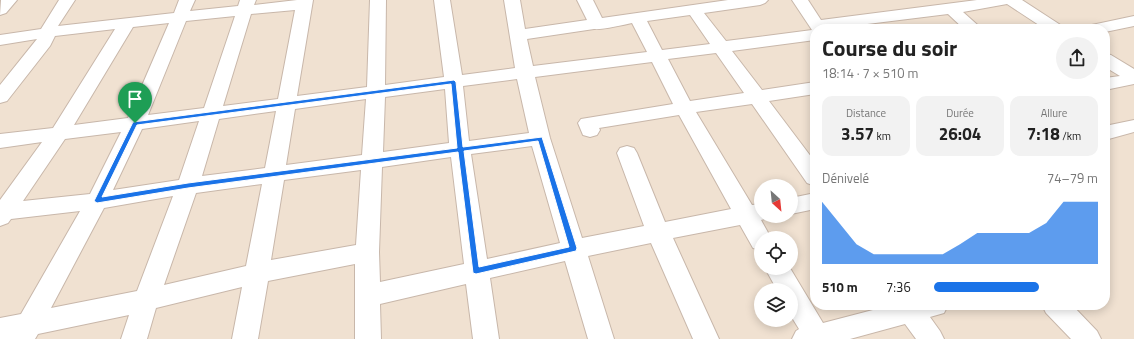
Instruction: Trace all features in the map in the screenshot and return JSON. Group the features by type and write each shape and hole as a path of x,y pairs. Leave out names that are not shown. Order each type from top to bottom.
{"street":[{"path":"0,10 9,0"},
{"path":"0,97 44,42 47,36 46,33 67,0"},
{"path":"25,331 97,201 135,123 187,0"},
{"path":"368,339 367,252 376,92 378,0"},
{"path":"442,0 454,82 460,150 486,339"},
{"path":"512,0 525,73 540,138 601,339"},
{"path":"585,0 598,24"},
{"path":"518,36 695,11 760,0"},
{"path":"800,0 814,24"},
{"path":"855,24 1004,0"},
{"path":"1012,0 1048,24"},
{"path":"0,40 127,23 178,19 247,6 305,2 245,339"},
{"path":"134,339 146,300 188,186 247,6"},
{"path":"951,9 968,24"},
{"path":"695,11 810,171"},
{"path":"638,19 685,109 753,213 758,231"},
{"path":"1110,26 1134,21"},
{"path":"2,214 59,133 127,23"},
{"path":"0,141 657,56 722,47 810,31"},
{"path":"1110,62 1134,78"},
{"path":"1110,83 1134,78"},
{"path":"590,130 588,123 810,89"},
{"path":"1110,132 1134,126"},
{"path":"2,214 97,201 188,186 540,138"},
{"path":"627,153 658,232 706,339"},
{"path":"798,205 810,202"},
{"path":"367,296 574,248 753,213"},
{"path":"0,330 25,331 257,273 367,252"},
{"path":"798,307 813,338 907,310"},
{"path":"918,310 930,339"},
{"path":"1060,310 1088,339"}],"shaded area":[{"path":"0,0 1134,0 1134,339 0,339"}],"route":[{"path":"135,123 97,201 188,186 460,150 540,138 574,248 476,271 460,150 454,82 135,123"}]}
